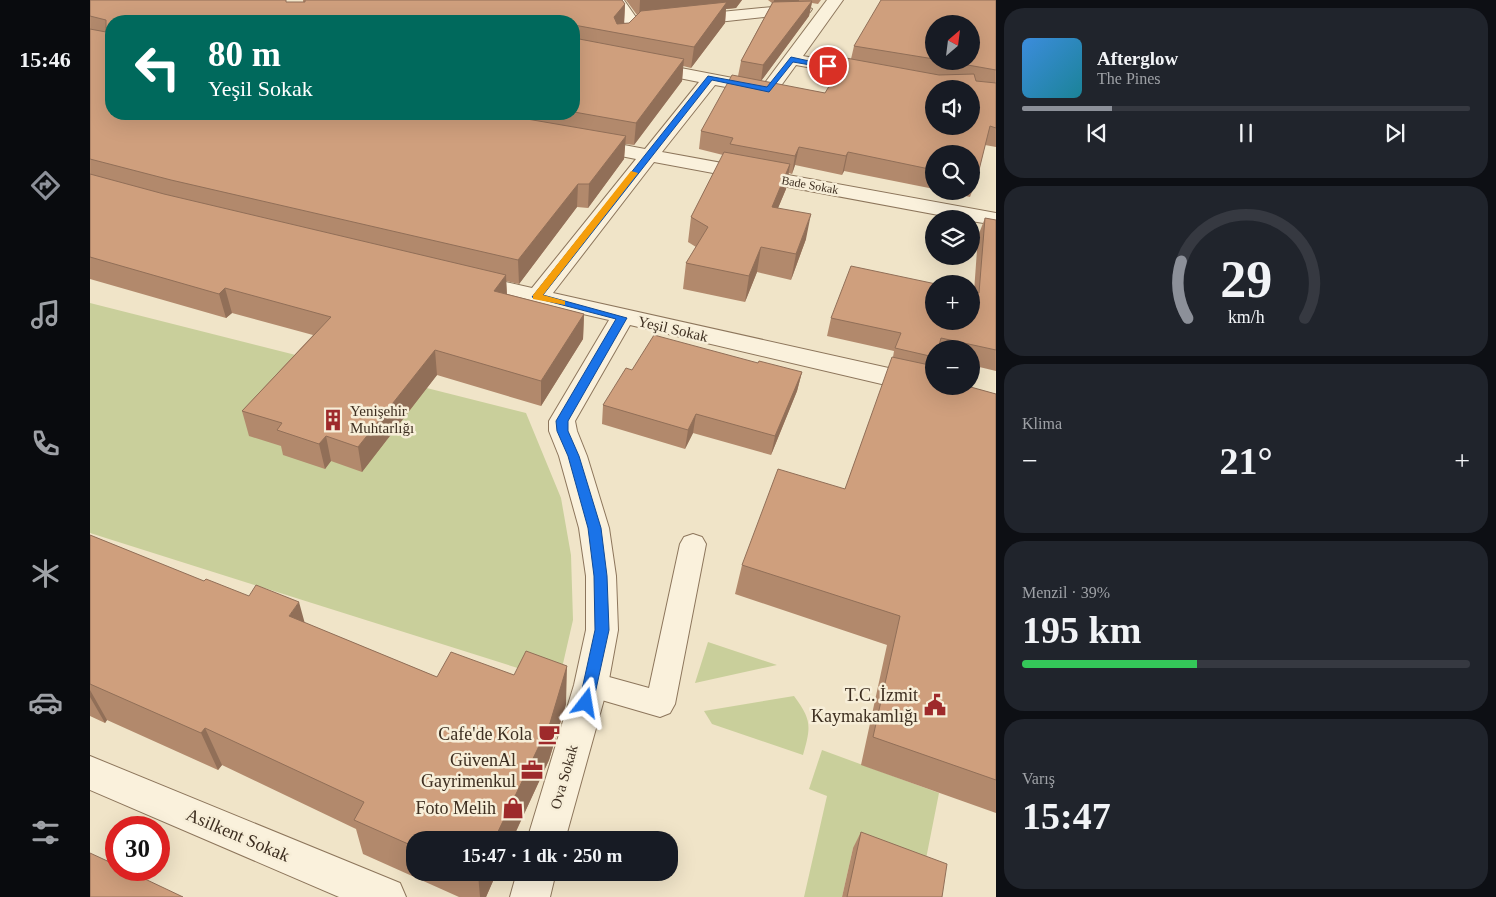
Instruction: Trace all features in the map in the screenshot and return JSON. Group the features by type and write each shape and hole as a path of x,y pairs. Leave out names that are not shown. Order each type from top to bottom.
{"street":[{"path":"616,0 634,26"},
{"path":"672,22 795,4 831,6"},
{"path":"580,53 769,90 831,6"},
{"path":"604,57 634,26 653,24"},
{"path":"791,59 899,78"},
{"path":"537,297 711,78"},
{"name":"Bade Sokak","path":"571,142 996,219"},
{"name":"Yeşil Sokak","path":"450,276 622,318 925,385"},
{"name":"Ova Sokak","path":"549,831 590,686 602,630 601,576 594,528 573,456 563,431 562,421 622,318"},
{"name":"Asilkent Sokak","path":"90,773 386,897"},
{"path":"530,897 534,881"}],"lane":[{"path":"590,686 660,704 693,544"}],"green space":[{"path":"90,303 526,413 561,498 571,555 573,620 559,681 90,533"},
{"path":"708,642 777,665 695,683"},
{"path":"794,696 804,711 808,724 808,737 803,755 712,724 704,711"},
{"path":"822,750 939,793 923,874 853,848 842,897 804,897 827,796 809,789"}],"building":[{"path":"90,0 286,0 286,2 305,2 305,0 622,0 625,4 614,17 617,24 629,23 641,11 727,2 694,47 580,26 580,15 105,15 105,20 90,16"},
{"path":"881,0 996,0 996,70 980,67 980,15 925,15 925,58 854,46"},
{"path":"812,1 763,65 741,61 773,2"},
{"path":"90,29 105,32 105,120 533,120 626,136 589,184 578,184 518,260 171,180 90,159"},
{"path":"580,39 684,59 636,123 580,113"},
{"path":"846,58 939,75 974,74 976,80 925,80 925,135 980,135 980,81 996,83 996,128 990,126 980,166 980,145 925,145 925,168 848,152 846,156 799,147 795,156 730,144 733,138 701,131 732,75 825,93"},
{"path":"724,152 790,164 772,207 811,214 796,254 761,247 749,276 686,263 708,227 691,217"},
{"path":"90,174 164,194 506,275 494,291 584,314 541,381 435,350 358,447 326,436 319,444 277,430 282,423 242,411 331,317 225,288 219,294 90,257"},
{"path":"985,218 996,220 996,350 980,347 980,340 950,340 941,338 940,340 925,340 925,355 895,348 901,333 831,318 851,266 925,282 925,330 980,330 980,280"},
{"path":"654,335 758,363 759,361 802,372 775,436 696,414 688,430 603,405 626,368 632,370"},
{"path":"892,357 925,364 925,395 980,395 980,390 996,394 996,780 873,737 900,616 742,565 778,469 845,489"},
{"path":"90,535 204,581 206,579 249,596 256,585 299,602 289,616 437,677 451,652 514,675 526,651 567,666 550,723 498,831 406,831 406,843 354,820 364,802 205,728 201,733 90,684"},
{"path":"861,832 947,864 942,897 847,897"},
{"path":"90,853 105,860 105,881 149,881 183,897 90,897"}],"slow traffic":[{"path":"561,303 537,297 634,173"}],"place":[{"name":"Yenişehir Muhtarlığı","path":"333,420"},
{"name":"T.C. İzmit Kaymakamlığı","path":"935,705"},
{"name":"Cafe'de Kola","path":"549,734"},
{"name":"GüvenAl Gayrimenkul","path":"532,770"},
{"name":"Foto Melih","path":"513,808"}],"route":[{"path":"586,703 602,630 601,576 594,528 584,489 563,431 562,421 622,318 537,297 711,78 769,90 791,59 828,66"}]}
